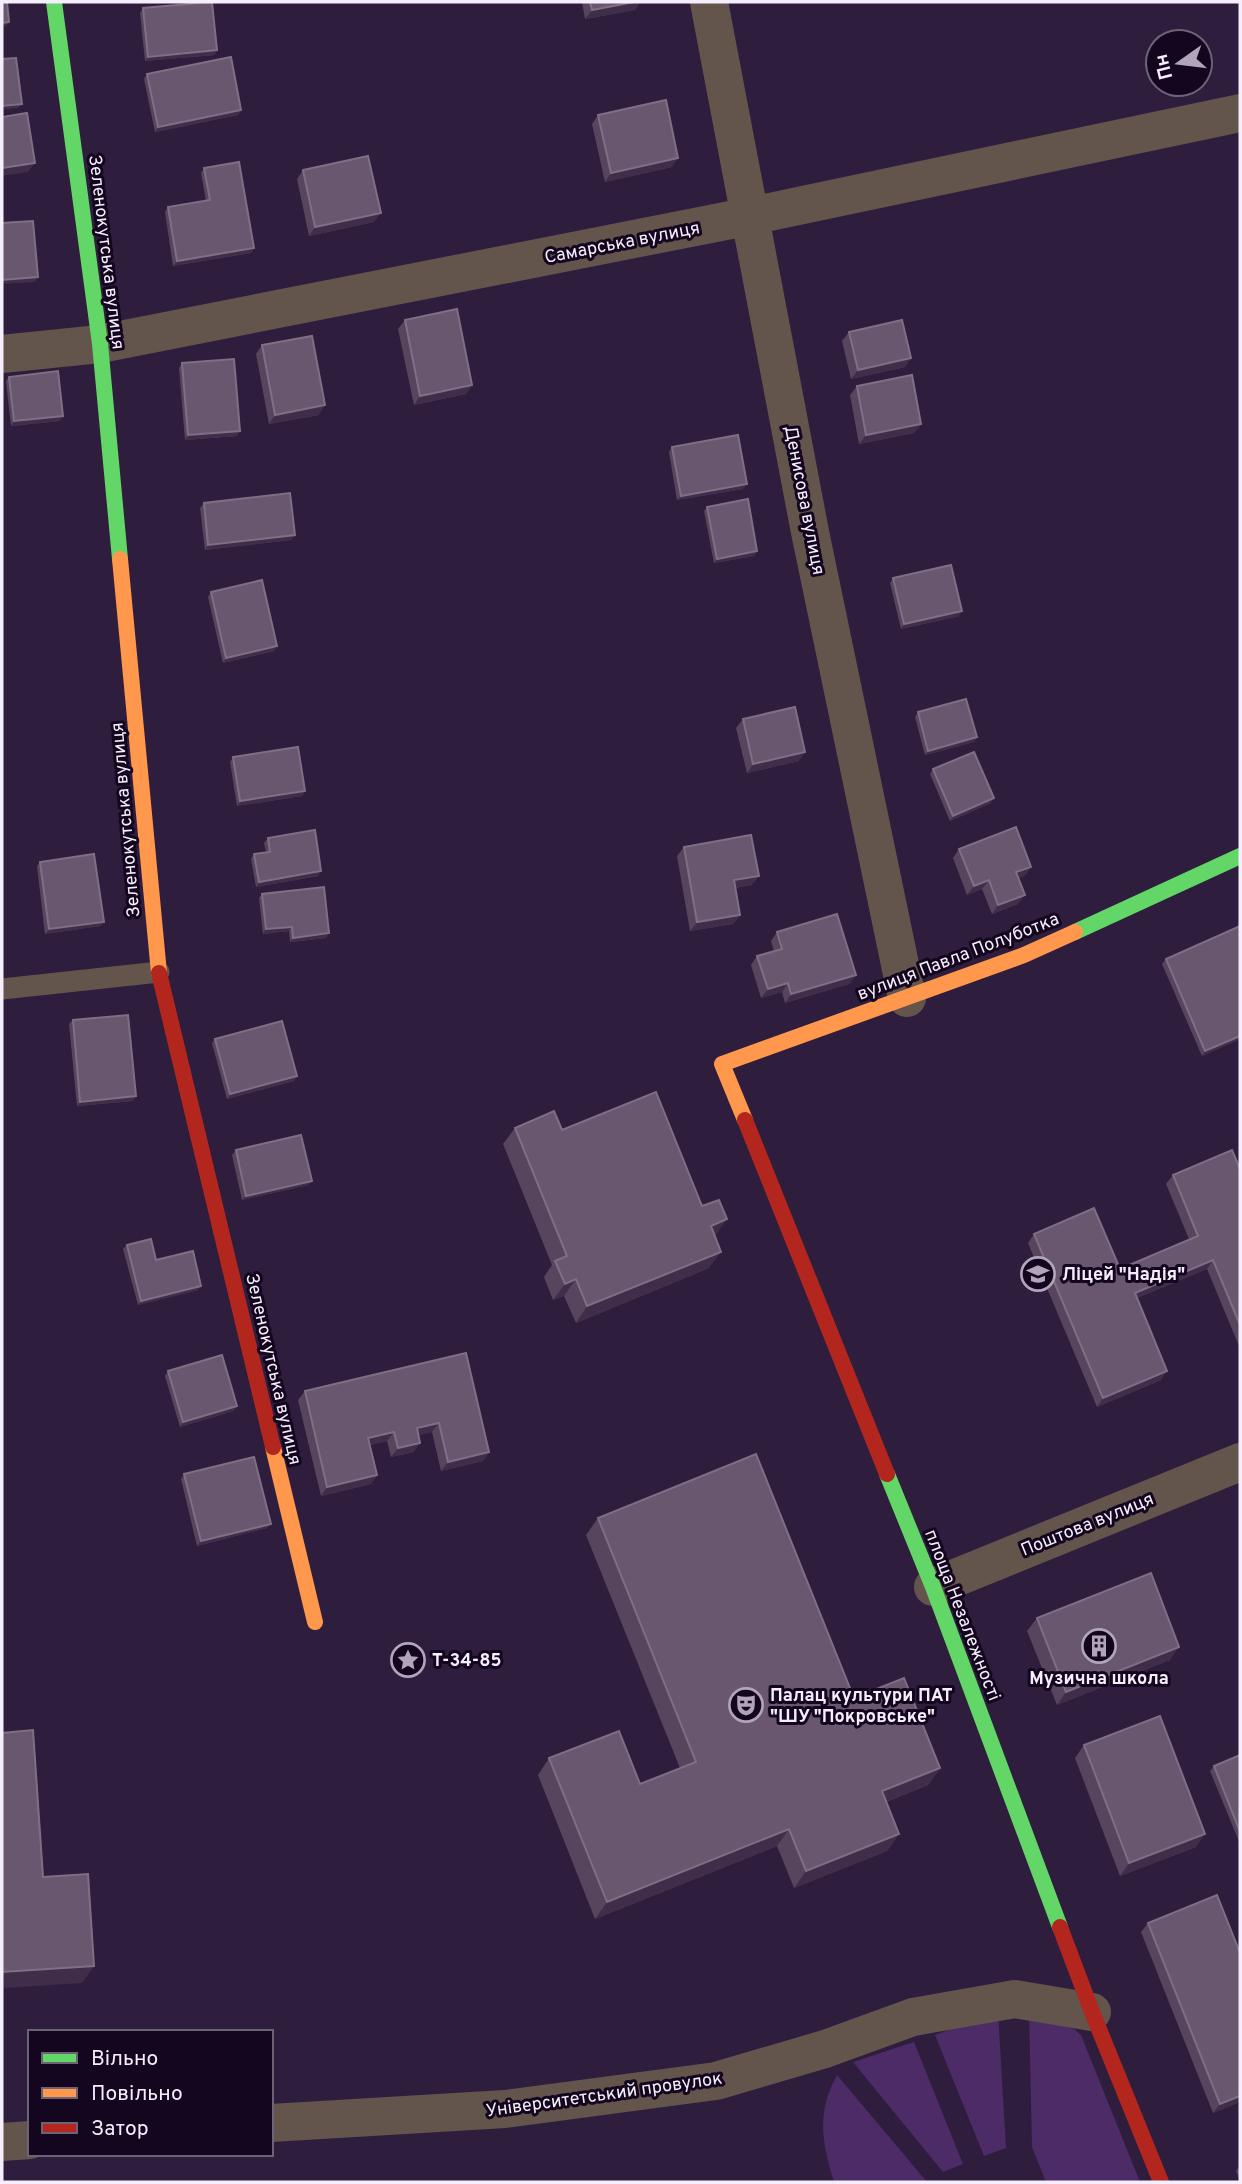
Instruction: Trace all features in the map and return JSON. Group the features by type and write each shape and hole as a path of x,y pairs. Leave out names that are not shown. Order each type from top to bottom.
{"street":[{"name":"Зеленокутська вулиця","path":"54,2 100,344 159,972 315,1622"},
{"name":"Денисова вулиця","path":"709,2 810,532 906,998"},
{"name":"Самарська вулиця","path":"2,354 100,344 751,216 1240,113"},
{"name":"вулиця Павла Полуботка","path":"722,1064 1024,955 1240,856"},
{"name":"площа Незалежності","path":"722,1064 933,1587 1092,2012 1161,2182"},
{"name":"Поштова вулиця","path":"933,1587 1240,1462"},
{"name":"Університетський провулок","path":"273,2123 505,2109 716,2081 825,2049 913,2017 1015,1998 1092,2012"},
{"path":"2,2142 28,2140"}],"lane":[{"path":"2,989 159,972"}],"shaded area":[{"path":"1029,2010 1074,2029 1081,2035 1140,2182 1046,2182 1032,2147"},
{"path":"998,2012 1006,2148 984,2156 935,2035"},
{"path":"914,2042 963,2164 943,2172 853,2062"},
{"path":"837,2075 927,2182 834,2182 826,2154 823,2128 826,2102"}],"building":[{"path":"2,2 7,2 9,22 2,23"},
{"path":"212,2 217,50 148,57 143,8"},
{"path":"590,2 634,2 592,10"},
{"path":"231,57 241,110 158,127 147,74"},
{"path":"16,58 22,104 2,106 2,59"},
{"path":"666,100 678,158 611,173 598,115"},
{"path":"27,113 35,163 2,168 2,117"},
{"path":"368,156 381,213 315,227 303,170"},
{"path":"239,162 254,248 177,261 168,207 210,200 204,168"},
{"path":"33,221 38,277 2,280 2,223"},
{"path":"457,309 472,385 420,396 405,320"},
{"path":"902,320 911,358 858,370 849,332"},
{"path":"312,336 325,405 275,415 262,345"},
{"path":"234,359 240,431 188,435 182,363"},
{"path":"58,371 63,416 14,421 9,377"},
{"path":"912,375 921,424 866,435 857,386"},
{"path":"738,435 747,484 681,496 672,447"},
{"path":"290,493 295,535 208,545 204,503"},
{"path":"748,499 757,551 717,559 707,507"},
{"path":"951,565 962,611 904,624 893,578"},
{"path":"262,580 277,646 226,658 211,592"},
{"path":"966,699 977,737 928,751 918,712"},
{"path":"795,707 805,752 753,764 743,719"},
{"path":"298,747 305,791 240,801 233,757"},
{"path":"974,752 994,798 953,816 933,769"},
{"path":"1016,827 1031,867 1016,872 1025,895 998,905 989,880 974,886 959,849"},
{"path":"315,830 321,871 259,882 254,854 270,852 268,838"},
{"path":"751,835 759,876 734,880 740,915 697,922 684,847"},
{"path":"94,854 104,922 49,929 40,862"},
{"path":"324,887 329,933 293,938 292,927 266,929 262,894"},
{"path":"837,914 856,975 791,994 788,983 768,989 757,956 782,949 777,932"},
{"path":"1240,926 1240,1036 1205,1051 1166,959"},
{"path":"128,1015 136,1096 80,1102 73,1020"},
{"path":"282,1021 297,1076 230,1094 215,1039"},
{"path":"656,1092 702,1206 719,1200 727,1219 711,1226 721,1252 587,1306 576,1279 565,1284 555,1261 567,1256 515,1128 554,1111 562,1130"},
{"path":"301,1135 312,1181 246,1196 236,1150"},
{"path":"1232,1150 1240,1169 1240,1325 1213,1260 1135,1293 1167,1371 1103,1398 1034,1234 1094,1208 1120,1269 1198,1236 1173,1175"},
{"path":"151,1239 156,1260 193,1251 201,1286 141,1301 127,1245"},
{"path":"466,1353 489,1452 448,1462 439,1423 417,1428 420,1443 398,1448 394,1432 368,1438 377,1475 327,1487 305,1391"},
{"path":"222,1355 237,1406 183,1422 168,1371"},
{"name":"Палац культури ПАТ \"ШУ \"Покровське\"","path":"756,1454 854,1698 904,1678 940,1768 882,1791 899,1834 806,1871 789,1829 607,1902 549,1758 619,1731 640,1784 696,1762 598,1518"},
{"path":"254,1457 271,1524 201,1541 184,1474"},
{"name":"Музична школа","path":"1151,1573 1179,1647 1066,1692 1037,1618"},
{"path":"1160,1716 1205,1834 1129,1863 1084,1745"},
{"path":"33,1730 43,1877 88,1874 94,1966 2,1972 2,1733"},
{"path":"1240,1755 1240,1832 1214,1766"},
{"path":"1217,1895 1240,1953 1240,2096 1220,2104 1148,1923"}],"traffic: fast":[{"path":"54,2 100,344 120,559"},
{"path":"1075,932 1240,856"},
{"path":"887,1474 933,1587 1060,1927"}],"traffic: slow":[{"path":"120,559 159,973"},
{"path":"745,1120 722,1064 1024,955 1075,932"},
{"path":"273,1447 315,1622"}],"traffic: jam":[{"path":"159,973 273,1447"},
{"path":"745,1120 887,1474"},
{"path":"1060,1927 1161,2182"}],"place":[{"name":"Ліцей \"Надія\"","path":"1038,1274"},
{"name":"Музична школа","path":"1099,1646"},
{"name":"Т-34-85","path":"408,1660"},
{"name":"Палац культури ПАТ \"ШУ \"Покровське\"","path":"746,1705"}]}
